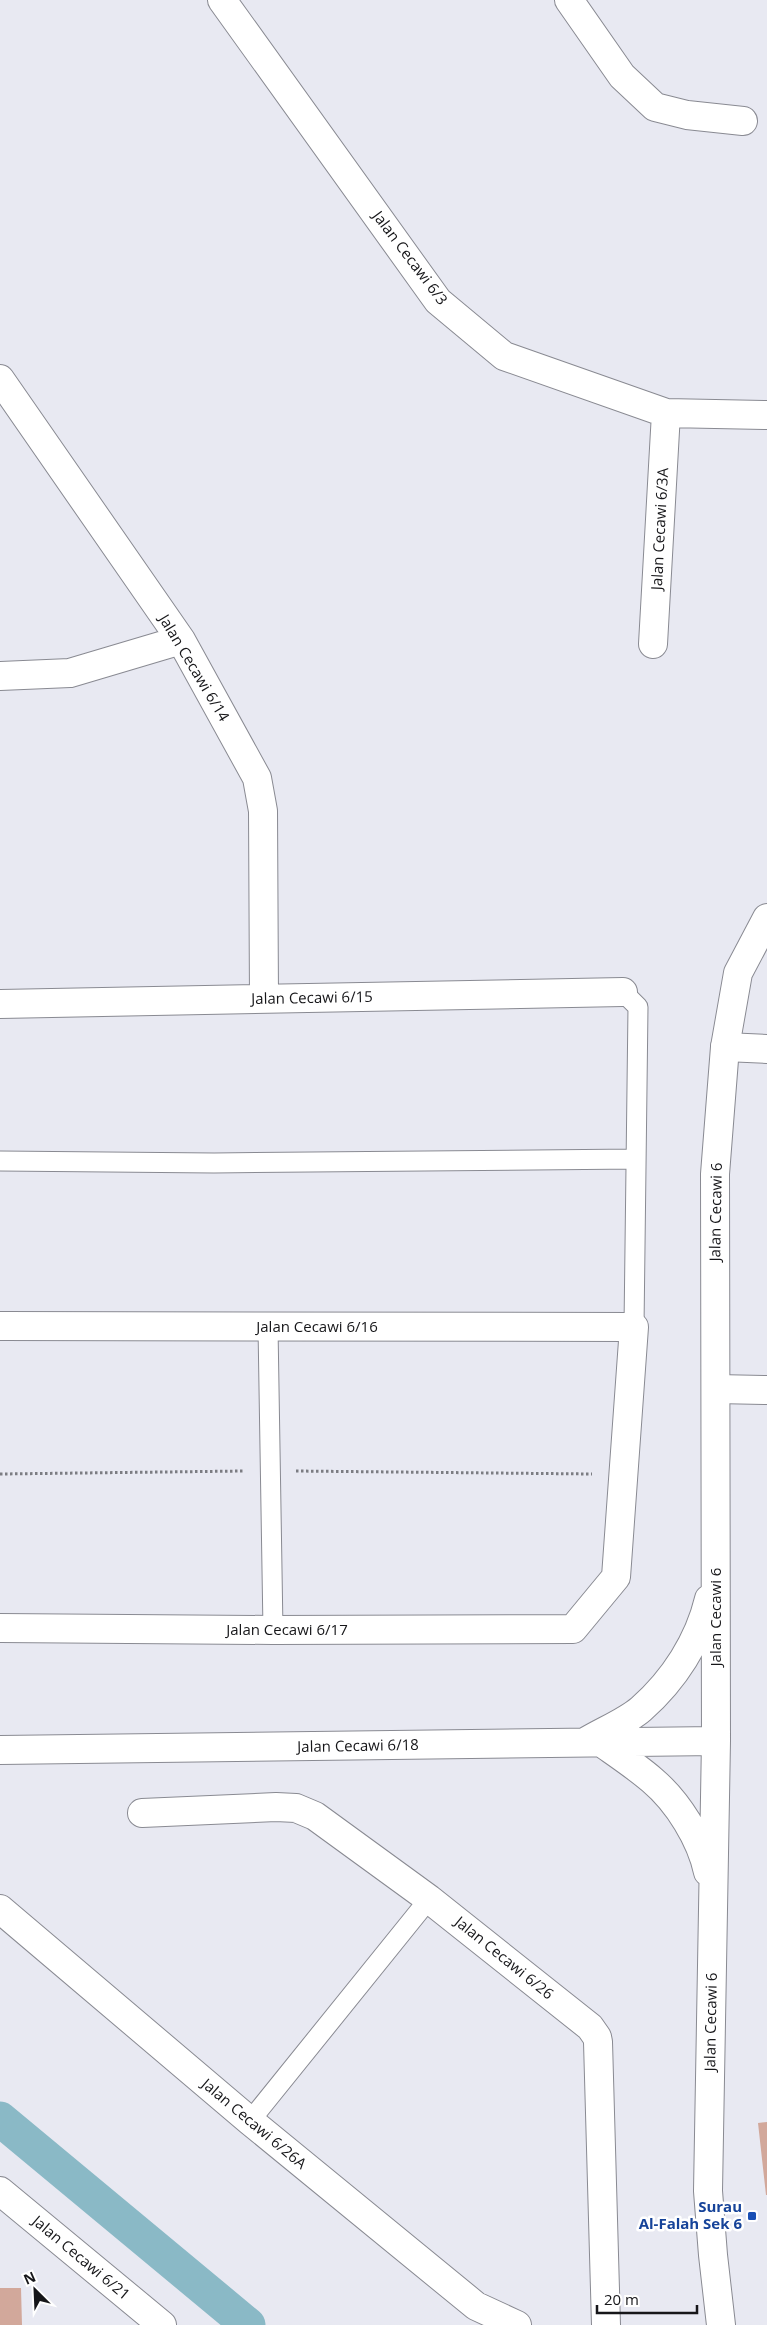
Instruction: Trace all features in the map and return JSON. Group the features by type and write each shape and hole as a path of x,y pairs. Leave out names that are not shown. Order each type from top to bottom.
{"street":[{"name":"Jalan Cecawi 6/3","path":"222,0 438,301 504,356 666,413 767,415"},
{"path":"569,0 622,76 655,107 687,115 743,121"},
{"name":"Jalan Cecawi 6/14","path":"0,379 181,640 257,778 263,811 264,999"},
{"name":"Jalan Cecawi 6/3A","path":"653,644 666,413"},
{"path":"0,676 70,673 181,640"},
{"name":"Jalan Cecawi 6","path":"721,2325 708,2191 716,1741 715,1174 725,1047 738,973 767,918"},
{"name":"Jalan Cecawi 6/15","path":"0,1004 623,992"},
{"path":"725,1047 767,1049"},
{"name":"Jalan Cecawi 6/16","path":"0,1326 634,1327"},
{"path":"623,1474 634,1327"},
{"path":"716,1389 767,1390"},
{"name":"Jalan Cecawi 6/17","path":"0,1628 272,1630 573,1629 616,1577 623,1474"},
{"path":"714,1898 706,1864 692,1831 675,1804 653,1781 593,1743 640,1710 678,1670 704,1622 716,1569"},
{"name":"Jalan Cecawi 6/18","path":"0,1750 716,1741"},
{"name":"Jalan Cecawi 6/26","path":"142,1813 276,1806 306,1811 324,1821 429,1898 590,2028 597,2037 606,2325"},
{"name":"Jalan Cecawi 6/26A","path":"0,1909 250,2121 476,2306 517,2325"},
{"name":"Jalan Cecawi 6/21","path":"0,2191 153,2322"}],"lane":[{"path":"623,992 638,1006 634,1327"},
{"path":"0,1161 214,1163 635,1159"},
{"path":"268,1327 272,1630"},
{"path":"250,2121 429,1898"}],"path":[{"path":"0,1474 270,1471 623,1474"}],"building":[{"path":"767,2122 767,2195 766,2195 758,2123"},
{"path":"0,2288 21,2288 22,2325 0,2325"}],"waterway":[{"path":"0,2119 248,2325"}],"place":[{"name":"Surau Al-Falah Sek 6","path":"752,2216"}]}
